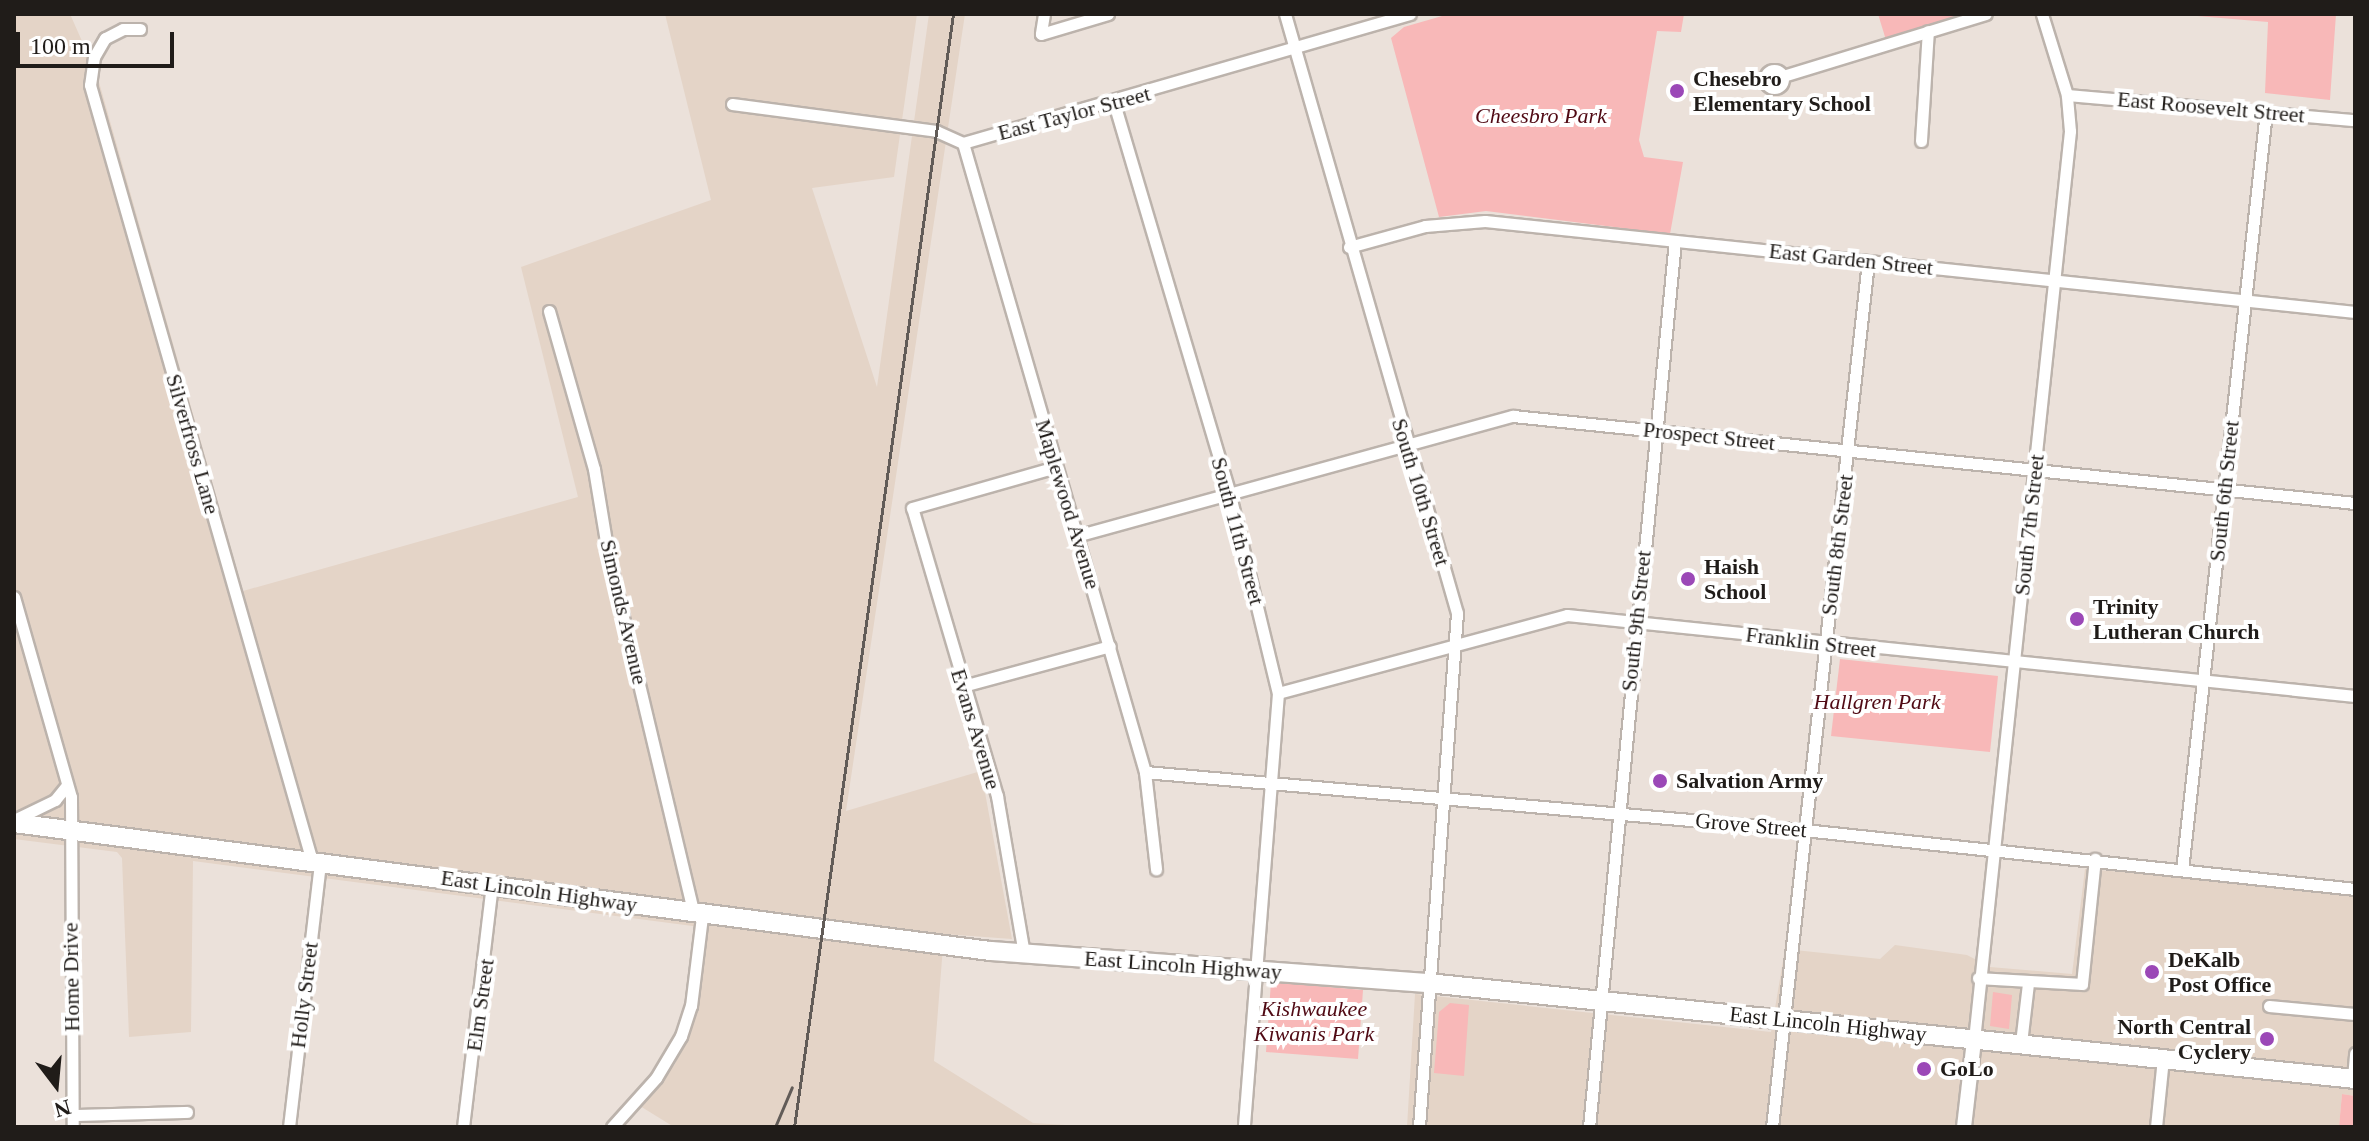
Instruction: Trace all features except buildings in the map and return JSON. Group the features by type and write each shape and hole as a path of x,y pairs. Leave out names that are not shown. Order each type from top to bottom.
{"main road":[{"name":"East Lincoln Highway","path":"14,821 492,883 698,915 1024,954 1428,983 2354,1078"}],"street":[{"path":"1044,14 1041,34 1108,14"},
{"name":"South 10th Street","path":"1285,14 1349,247 1457,613 1419,1127"},
{"name":"East Taylor Street","path":"963,143 1114,103 1410,14"},
{"path":"1783,76 1986,14"},
{"name":"South 7th Street","path":"1974,1040 1978,978 2036,469 2070,131 2067,95 2042,14"},
{"name":"Silverfross Lane","path":"140,29 114,32 97,48 90,85 316,862"},
{"path":"1921,141 1928,31"},
{"name":"East Roosevelt Street","path":"2067,95 2355,120"},
{"name":"South 11th Street","path":"1114,103 1229,491 1278,693 1244,1127"},
{"path":"732,104 936,131 963,143"},
{"name":"South 6th Street","path":"2182,870 2266,111"},
{"name":"Maplewood Avenue","path":"963,143 1145,772 1156,869"},
{"name":"East Garden Street","path":"1349,247 1452,221 1675,241 2355,312"},
{"name":"South 9th Street","path":"1589,1127 1598,1002 1620,814 1634,623 1675,241"},
{"name":"South 8th Street","path":"1772,1127 1868,262"},
{"name":"Simonds Avenue","path":"549,311 594,469 608,554 698,915"},
{"name":"Prospect Street","path":"1076,536 1229,491 1513,416 2355,503"},
{"name":"Evans Avenue","path":"1024,954 1000,810 912,508 1056,467"},
{"name":"Home Drive","path":"14,597 67,785 73,1121"},
{"name":"Franklin Street","path":"1278,693 1555,615 2013,664 2355,696"},
{"path":"963,686 1110,646"},
{"name":"Grove Street","path":"1145,772 1804,830 2355,889"},
{"path":"14,821 55,800 67,785"},
{"path":"1978,978 2082,984 2095,859"},
{"name":"Holly Street","path":"289,1127 316,862"},
{"name":"Elm Street","path":"463,1127 492,883"},
{"path":"612,1127 656,1078 681,1036 691,1006 698,915"},
{"path":"2021,1043 2028,983"},
{"path":"2269,1006 2355,1014"},
{"path":"1964,1127 1974,1040"},
{"path":"2354,1078 2355,1053"},
{"path":"2156,1127 2163,1058"},
{"path":"73,1121 187,1112"}],"shaded area":[{"path":"14,14 70,14 97,75 243,591 578,497 521,267 711,200 665,14 917,14 894,177 812,188 877,387 929,14 965,14 846,811 981,771 1012,939 944,934 934,1061 1033,1123 1098,1127 674,1127 640,1106 675,1064 694,1010 708,928 193,861 191,1032 129,1037 122,858 117,852 14,839"},
{"path":"2085,869 2355,890 2355,1096 2342,1094 2339,1127 1407,1127 1415,994 1771,1032 1785,949 1880,959 1895,945 1967,955 1990,967 2072,974"}],"green space":[{"name":"Cheesbro Park","path":"1449,14 1684,14 1681,32 1657,31 1639,140 1644,157 1683,162 1670,234 1486,211 1439,217 1391,38 1404,27"},
{"path":"1878,14 1971,14 1886,40"},
{"path":"2174,14 2336,14 2330,100 2265,93 2268,22"},
{"name":"Hallgren Park","path":"1840,659 1998,676 1990,752 1831,736"},
{"name":"Kishwaukee Kiwanis Park","path":"1271,982 1363,990 1358,1059 1266,1052"},
{"path":"1993,992 2012,995 2009,1029 1990,1026"},
{"path":"1450,1003 1469,1005 1464,1076 1434,1073 1439,1012"},
{"path":"2342,1094 2355,1096 2355,1126 2339,1127"}],"railway":[{"path":"794,1127 953,14"},
{"path":"775,1127 792,1087"}],"place":[{"name":"Chesebro Elementary School","path":"1677,91"},
{"name":"Haish School","path":"1688,579"},
{"name":"Trinity Lutheran Church","path":"2077,619"},
{"name":"Salvation Army","path":"1660,781"},
{"name":"DeKalb Post Office","path":"2152,972"},
{"name":"North Central Cyclery","path":"2267,1039"},
{"name":"GoLo","path":"1924,1069"}]}
